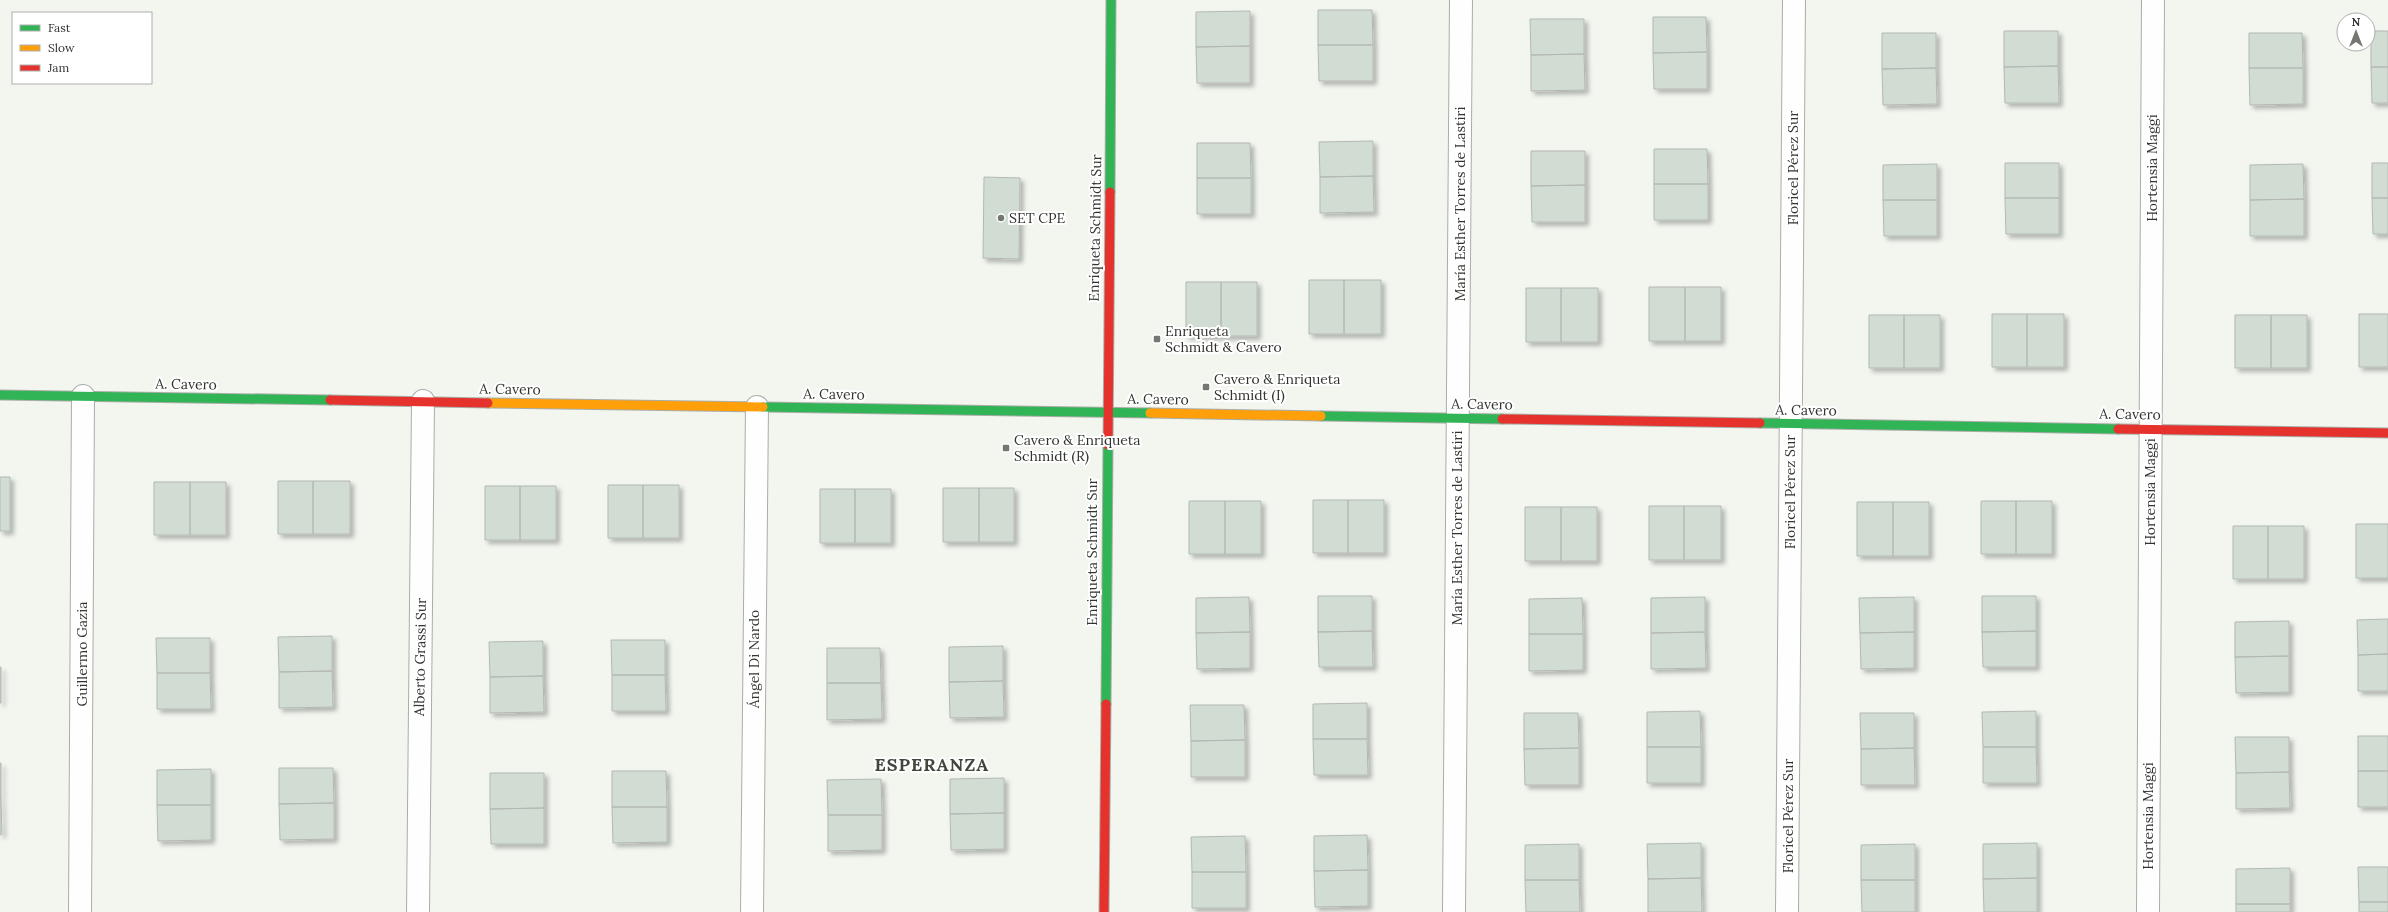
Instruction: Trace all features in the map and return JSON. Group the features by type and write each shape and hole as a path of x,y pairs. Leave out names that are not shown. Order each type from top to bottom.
{"street":[{"name":"Enriqueta Schmidt Sur","path":"1104,912 1111,0"},
{"name":"María Esther Torres de Lastiri","path":"1454,912 1461,0"},
{"name":"Floricel Pérez Sur","path":"1787,912 1794,0"},
{"name":"Hortensia Maggi","path":"2148,912 2153,0"},
{"name":"A. Cavero","path":"0,395 2388,433"},
{"name":"Guillermo Gazia","path":"80,912 83,396"},
{"name":"Alberto Grassi Sur","path":"418,912 423,401"},
{"name":"Ángel Di Nardo","path":"752,912 757,407"}],"building":[{"path":"1318,10 1372,10 1373,45 1318,45"},
{"path":"1250,11 1250,46 1196,47 1196,12"},
{"path":"1653,17 1706,17 1707,52 1653,53"},
{"path":"1530,19 1584,19 1584,54 1531,55"},
{"path":"2004,31 2058,31 2058,66 2004,67"},
{"path":"2376,31 2388,31 2388,67 2371,67 2371,52 2376,52"},
{"path":"1882,33 1936,33 1936,68 1882,69"},
{"path":"2249,33 2302,33 2303,68 2249,68"},
{"path":"1318,45 1373,45 1373,81 1319,81"},
{"path":"1250,46 1250,83 1197,83 1196,47"},
{"path":"1707,52 1707,89 1654,89 1653,53"},
{"path":"1584,54 1585,90 1531,91 1531,55"},
{"path":"2058,66 2059,103 2005,103 2004,67"},
{"path":"2371,67 2388,67 2388,103 2372,103"},
{"path":"1936,68 1937,104 1883,105 1882,69"},
{"path":"2249,68 2303,68 2303,104 2250,105"},
{"path":"1373,141 1373,176 1320,177 1319,142"},
{"path":"1197,143 1250,143 1251,178 1197,178"},
{"path":"1654,149 1707,149 1708,184 1654,184"},
{"path":"1531,151 1585,151 1585,185 1531,186"},
{"path":"2005,163 2059,163 2059,198 2005,198"},
{"path":"2372,163 2388,163 2388,198 2372,198"},
{"path":"1937,164 1937,200 1883,200 1883,165"},
{"path":"2303,164 2304,199 2250,200 2250,165"},
{"path":"1373,176 1374,212 1320,213 1320,177"},
{"name":"SET CPE","path":"984,177 1020,178 1019,259 983,258"},
{"path":"1197,178 1251,178 1251,214 1197,214"},
{"path":"1654,184 1708,184 1708,220 1654,220"},
{"path":"1585,185 1585,222 1532,222 1531,186"},
{"path":"2005,198 2059,198 2059,234 2006,234"},
{"path":"2372,198 2388,198 2388,234 2373,234"},
{"path":"2304,199 2304,236 2250,236 2250,200"},
{"path":"1883,200 1937,200 1937,236 1884,236"},
{"path":"1309,280 1344,280 1344,334 1309,334"},
{"path":"1344,280 1381,280 1381,334 1344,334"},
{"path":"1186,282 1221,282 1221,336 1186,336"},
{"path":"1221,282 1257,282 1257,336 1221,336"},
{"path":"1649,287 1685,287 1685,341 1649,341"},
{"path":"1685,287 1721,287 1721,341 1685,341"},
{"path":"1526,288 1561,288 1561,342 1526,342"},
{"path":"1561,288 1598,288 1598,342 1561,342"},
{"path":"1992,314 2027,314 2027,367 1992,367"},
{"path":"2027,314 2064,314 2064,367 2027,367"},
{"path":"2359,314 2388,314 2388,367 2359,367"},
{"path":"1869,315 1904,315 1904,368 1869,368"},
{"path":"1904,315 1940,315 1940,368 1904,368"},
{"path":"2235,315 2271,315 2271,368 2235,368"},
{"path":"2271,315 2307,315 2307,368 2271,368"},
{"path":"0,477 10,477 10,531 0,531"},
{"path":"278,481 313,481 313,534 278,534"},
{"path":"313,481 350,481 350,534 313,534"},
{"path":"154,482 190,482 190,535 154,535"},
{"path":"190,482 226,482 226,535 190,535"},
{"path":"608,485 643,485 643,538 608,538"},
{"path":"643,485 679,485 679,538 643,538"},
{"path":"485,486 520,486 520,540 485,540"},
{"path":"520,486 556,486 556,540 520,540"},
{"path":"943,488 979,488 979,542 943,542"},
{"path":"979,488 1014,488 1014,542 979,542"},
{"path":"820,489 855,489 855,543 820,543"},
{"path":"855,489 891,489 891,543 855,543"},
{"path":"1313,500 1348,500 1348,553 1313,553"},
{"path":"1348,500 1384,500 1384,553 1348,553"},
{"path":"1189,501 1225,501 1225,554 1189,554"},
{"path":"1225,501 1261,501 1261,554 1225,554"},
{"path":"1981,501 2016,501 2016,554 1981,554"},
{"path":"2016,501 2052,501 2052,554 2016,554"},
{"path":"1857,502 1893,502 1893,556 1857,556"},
{"path":"1893,502 1929,502 1929,556 1893,556"},
{"path":"1649,506 1684,506 1684,560 1649,560"},
{"path":"1684,506 1721,506 1721,560 1684,560"},
{"path":"1525,507 1561,507 1561,561 1525,561"},
{"path":"1561,507 1597,507 1597,561 1561,561"},
{"path":"2356,524 2388,524 2388,578 2356,578"},
{"path":"2233,526 2268,526 2268,579 2233,579"},
{"path":"2268,526 2304,526 2304,579 2268,579"},
{"path":"1318,596 1372,596 1372,631 1318,632"},
{"path":"1982,596 2036,596 2036,631 1982,632"},
{"path":"1249,597 1250,632 1196,633 1196,598"},
{"path":"1705,597 1705,632 1651,633 1651,598"},
{"path":"1914,597 1914,632 1860,633 1859,598"},
{"path":"1582,598 1583,634 1529,634 1529,599"},
{"path":"2388,619 2388,654 2358,655 2357,620"},
{"path":"2289,621 2289,656 2235,657 2235,622"},
{"path":"1372,631 1373,667 1319,667 1318,632"},
{"path":"2036,631 2036,667 1983,667 1982,632"},
{"path":"1250,632 1250,668 1197,669 1196,633"},
{"path":"1705,632 1706,668 1651,669 1651,633"},
{"path":"1914,632 1914,668 1861,669 1860,633"},
{"path":"1529,634 1583,634 1583,670 1529,671"},
{"path":"332,636 332,671 279,672 278,637"},
{"path":"156,638 210,638 210,673 157,673"},
{"path":"611,640 665,640 665,675 612,675"},
{"path":"543,641 543,676 490,677 489,642"},
{"path":"1003,646 1003,681 949,682 949,647"},
{"path":"827,648 880,648 881,683 827,683"},
{"path":"2388,654 2388,691 2358,691 2358,655"},
{"path":"2289,656 2289,692 2236,693 2235,657"},
{"path":"1,667 1,703 0,703"},
{"path":"332,671 333,707 279,708 279,672"},
{"path":"157,673 210,673 211,709 157,709"},
{"path":"612,675 665,675 666,711 612,711"},
{"path":"543,676 544,712 490,713 490,677"},
{"path":"1003,681 1004,717 950,718 949,682"},
{"path":"827,683 881,683 882,719 827,720"},
{"path":"1367,703 1367,739 1313,739 1313,704"},
{"path":"1190,705 1244,705 1245,740 1191,741"},
{"path":"1700,711 1701,747 1647,747 1647,712"},
{"path":"2036,711 2036,747 1983,747 1982,712"},
{"path":"1524,713 1578,713 1579,748 1524,749"},
{"path":"1860,713 1914,713 1914,748 1861,749"},
{"path":"2358,736 2388,736 2388,771 2358,771"},
{"path":"2235,737 2289,737 2289,772 2236,773"},
{"path":"1313,739 1367,739 1368,775 1314,775"},
{"path":"1245,740 1245,777 1191,777 1191,741"},
{"path":"1647,747 1701,747 1701,783 1647,783"},
{"path":"1983,747 2036,747 2037,783 1983,783"},
{"path":"1579,748 1579,785 1525,785 1524,749"},
{"path":"1914,748 1915,785 1861,785 1861,749"},
{"path":"1,763 1,799 0,799"},
{"path":"279,768 333,768 334,803 279,804"},
{"path":"211,769 211,805 157,805 157,770"},
{"path":"612,771 666,771 667,807 612,807"},
{"path":"2358,771 2388,771 2388,807 2358,807"},
{"path":"2289,772 2290,808 2236,809 2236,773"},
{"path":"490,773 544,773 544,808 490,809"},
{"path":"1004,778 1004,813 950,814 950,779"},
{"path":"881,779 882,815 828,815 827,780"},
{"path":"0,799 2,834 0,835"},
{"path":"334,803 334,839 280,840 279,804"},
{"path":"157,805 211,805 211,840 158,841"},
{"path":"612,807 667,807 667,842 613,843"},
{"path":"544,808 544,844 491,844 490,809"},
{"path":"1004,813 1004,849 951,850 950,814"},
{"path":"828,815 882,815 882,850 828,851"},
{"path":"1367,835 1368,870 1314,871 1314,836"},
{"path":"1245,836 1246,872 1192,872 1191,837"},
{"path":"1701,843 1701,878 1648,879 1647,844"},
{"path":"2037,843 2037,878 1983,879 1983,844"},
{"path":"1579,844 1579,880 1525,880 1525,845"},
{"path":"1915,844 1915,880 1861,880 1861,845"},
{"path":"2358,867 2388,867 2388,902 2359,902"},
{"path":"2290,868 2290,904 2236,904 2236,869"},
{"path":"1368,870 1368,906 1315,907 1314,871"},
{"path":"1192,872 1246,872 1246,908 1192,908"},
{"path":"1701,878 1702,912 1648,912 1648,879"},
{"path":"2037,878 2037,912 1984,912 1983,879"},
{"path":"1525,880 1579,880 1580,912 1526,912"},
{"path":"1861,880 1915,880 1915,912 1862,912"},
{"path":"2359,902 2388,902 2388,912 2359,912"},
{"path":"2236,904 2290,904 2290,912 2236,912"}],"traffic: fast":[{"path":"1110,192 1111,0"},
{"path":"0,395 330,400"},
{"path":"763,407 1150,413"},
{"path":"1321,416 1502,419"},
{"path":"1760,423 2118,429"},
{"path":"1106,704 1108,445"}],"traffic: slow":[{"path":"488,403 763,407"},
{"path":"1150,413 1321,416"}],"traffic: jam":[{"path":"1108,445 1110,192"},
{"path":"330,400 488,403"},
{"path":"1502,419 1760,423"},
{"path":"2118,429 2388,433"},
{"path":"1104,912 1106,704"}],"place":[{"name":"SET CPE","path":"1001,218"},
{"name":"Enriqueta Schmidt & Cavero","path":"1157,339"},
{"name":"Cavero & Enriqueta Schmidt (I)","path":"1206,387"},
{"name":"Cavero & Enriqueta Schmidt (R)","path":"1006,448"}],"district":[{"name":"ESPERANZA","path":"932,765"}]}
